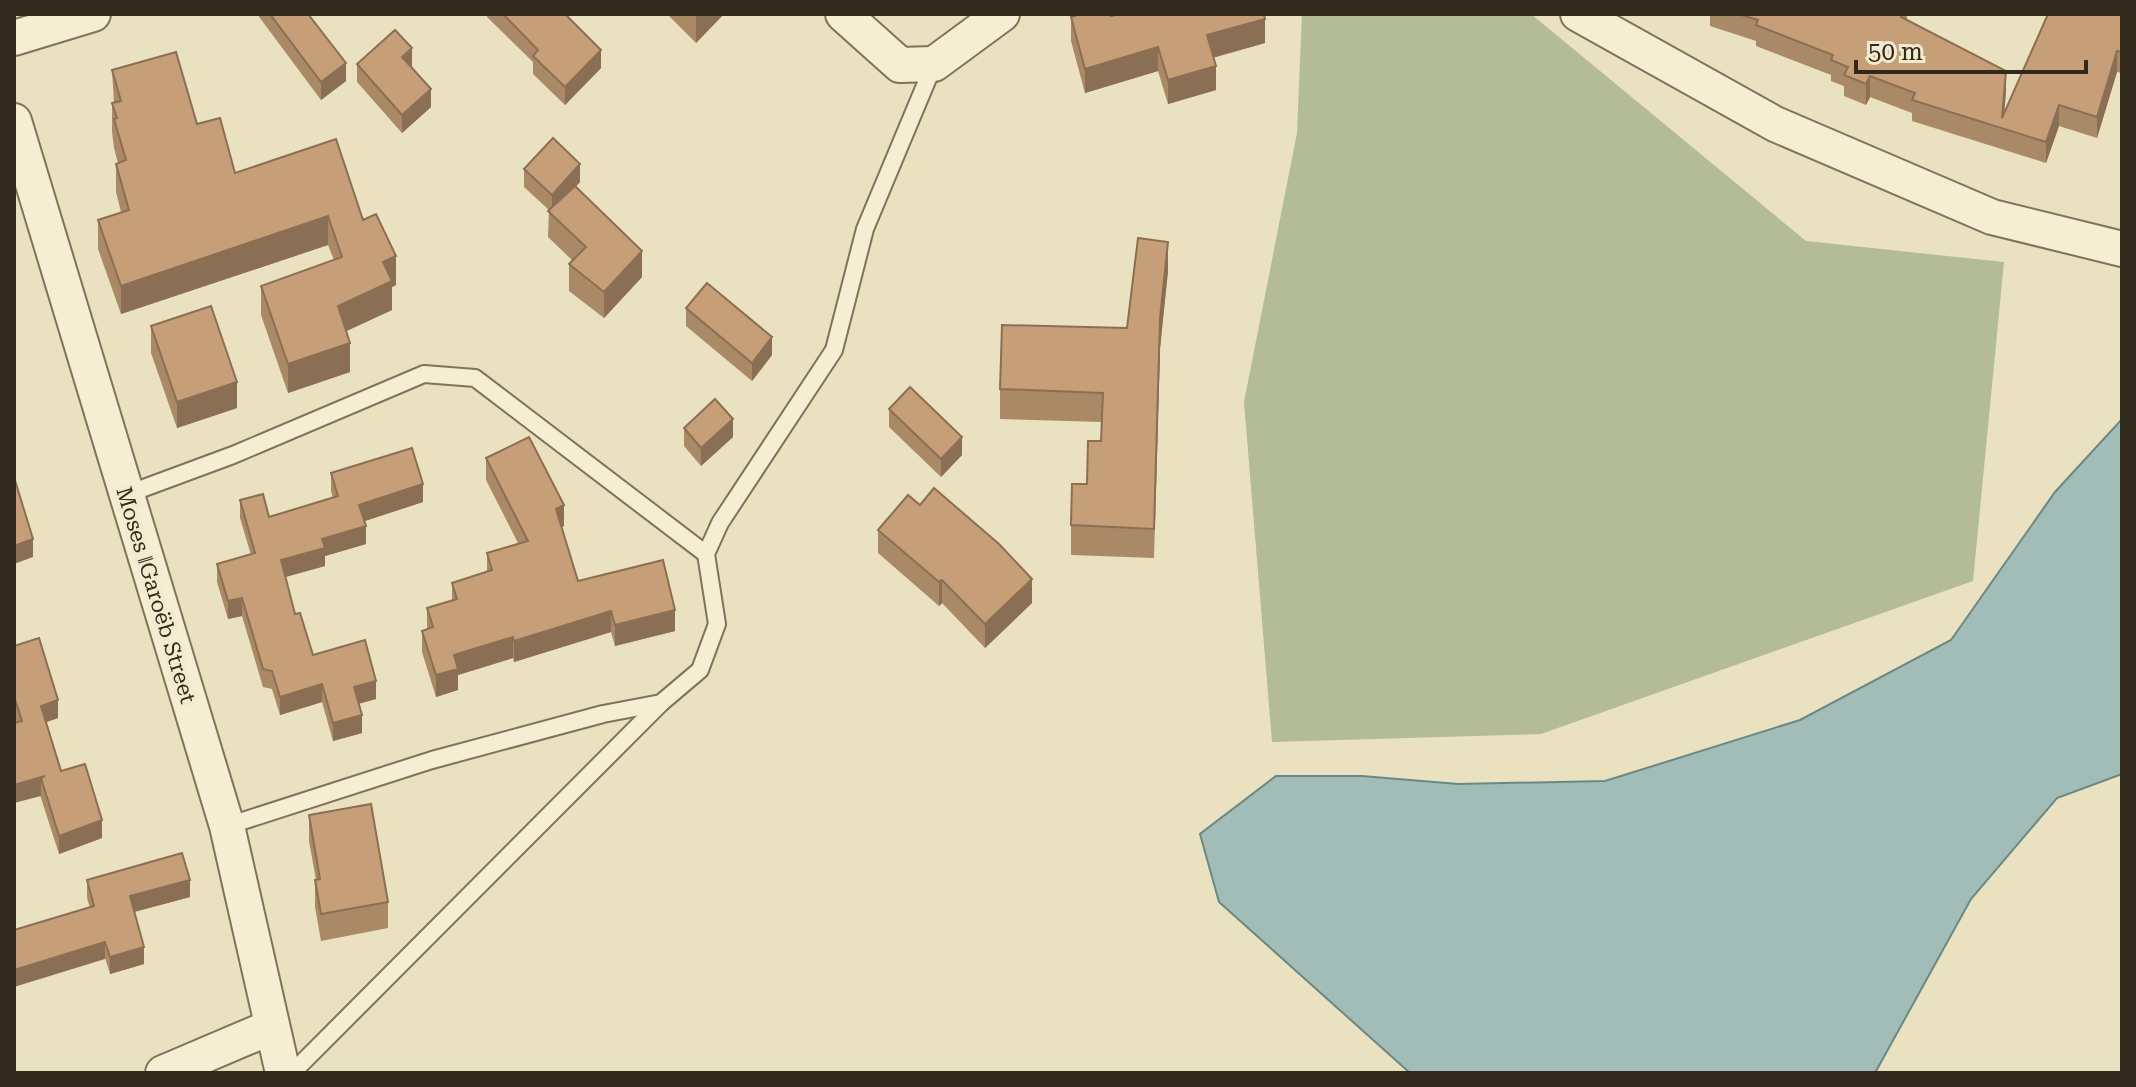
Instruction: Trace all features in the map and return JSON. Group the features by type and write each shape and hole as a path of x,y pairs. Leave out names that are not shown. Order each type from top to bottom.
{"street":[{"path":"14,38 93,14"},
{"path":"843,14 900,65 934,64 1002,14"},
{"path":"1578,14 1775,124 1992,217 2122,249"},
{"name":"Moses ǁGaroëb Street","path":"14,121 227,826 283,1073"},
{"path":"163,1073 271,1027"}],"lane":[{"path":"292,1073 661,703 700,670 717,624 706,554 720,523 834,350 865,229 934,64"},
{"path":"125,495 233,455 424,374 475,378 706,554"},
{"path":"227,826 432,760 603,714 661,703"}],"green space":[{"path":"1302,14 1531,14 1806,241 2004,262 1973,581 1541,734 1272,742 1244,402 1297,133"}],"water":[{"path":"2122,419 2122,774 2057,798 1971,899 1875,1073 1410,1073 1219,902 1200,834 1276,776 1362,776 1458,784 1605,781 1800,720 1951,640 2055,492"}],"building":[{"path":"270,14 308,14 346,63 321,82"},
{"path":"503,14 565,14 601,50 565,87 533,56 538,50"},
{"path":"1081,14 1264,14 1265,19 1207,35 1216,66 1168,80 1158,47 1085,69 1071,17"},
{"path":"1738,14 1902,14 1901,17 2006,71 2002,118 2048,14 2122,14 2122,52 2117,51 2097,117 2059,105 2046,142 1912,100 1915,93 1870,76 1866,84 1844,75 1848,67 1831,60 1833,55 1756,25 1758,20"},
{"path":"395,30 412,48 402,57 431,89 402,115 357,64"},
{"path":"176,52 197,124 220,118 235,173 336,139 363,220 376,214 396,256 383,262 392,281 338,306 350,343 288,364 261,286 342,257 328,216 121,286 98,220 129,210 116,164 126,160 114,119 117,118 112,103 121,101 112,70"},
{"path":"553,138 580,164 552,195 524,169"},
{"path":"575,186 642,251 604,292 569,264 586,247 548,211"},
{"path":"1138,238 1168,242 1160,318 1154,529 1071,525 1072,484 1087,484 1088,441 1101,441 1103,393 1000,389 1002,325 1127,328"},
{"path":"707,283 772,337 752,363 686,308"},
{"path":"211,306 237,382 177,402 151,326"},
{"path":"910,387 962,437 941,459 889,409"},
{"path":"715,399 733,419 701,448 684,428"},
{"path":"529,437 564,505 556,509 578,581 663,560 675,610 615,625 611,611 514,641 513,637 454,655 458,669 436,675 422,631 433,627 427,608 457,599 452,583 492,570 487,553 528,541 486,458"},
{"path":"412,448 423,484 359,505 366,526 322,539 325,548 281,560 295,614 300,613 313,655 365,640 376,681 354,687 362,715 333,723 322,684 280,697 272,671 263,669 242,598 228,601 217,564 255,553 240,500 263,494 269,517 338,496 331,473"},
{"path":"14,477 33,539 14,546"},
{"path":"934,488 999,544 1032,579 985,624 942,580 939,582 878,530 908,495 920,505"},
{"path":"39,638 58,700 41,706 61,771 85,764 102,820 59,836 41,778 45,776 14,785 14,723 22,721 14,696 14,646"},
{"path":"371,804 388,902 321,914 315,880 320,879 309,815"},
{"path":"182,853 190,880 130,896 144,947 110,957 105,942 14,970 14,930 94,906 87,880"}]}
